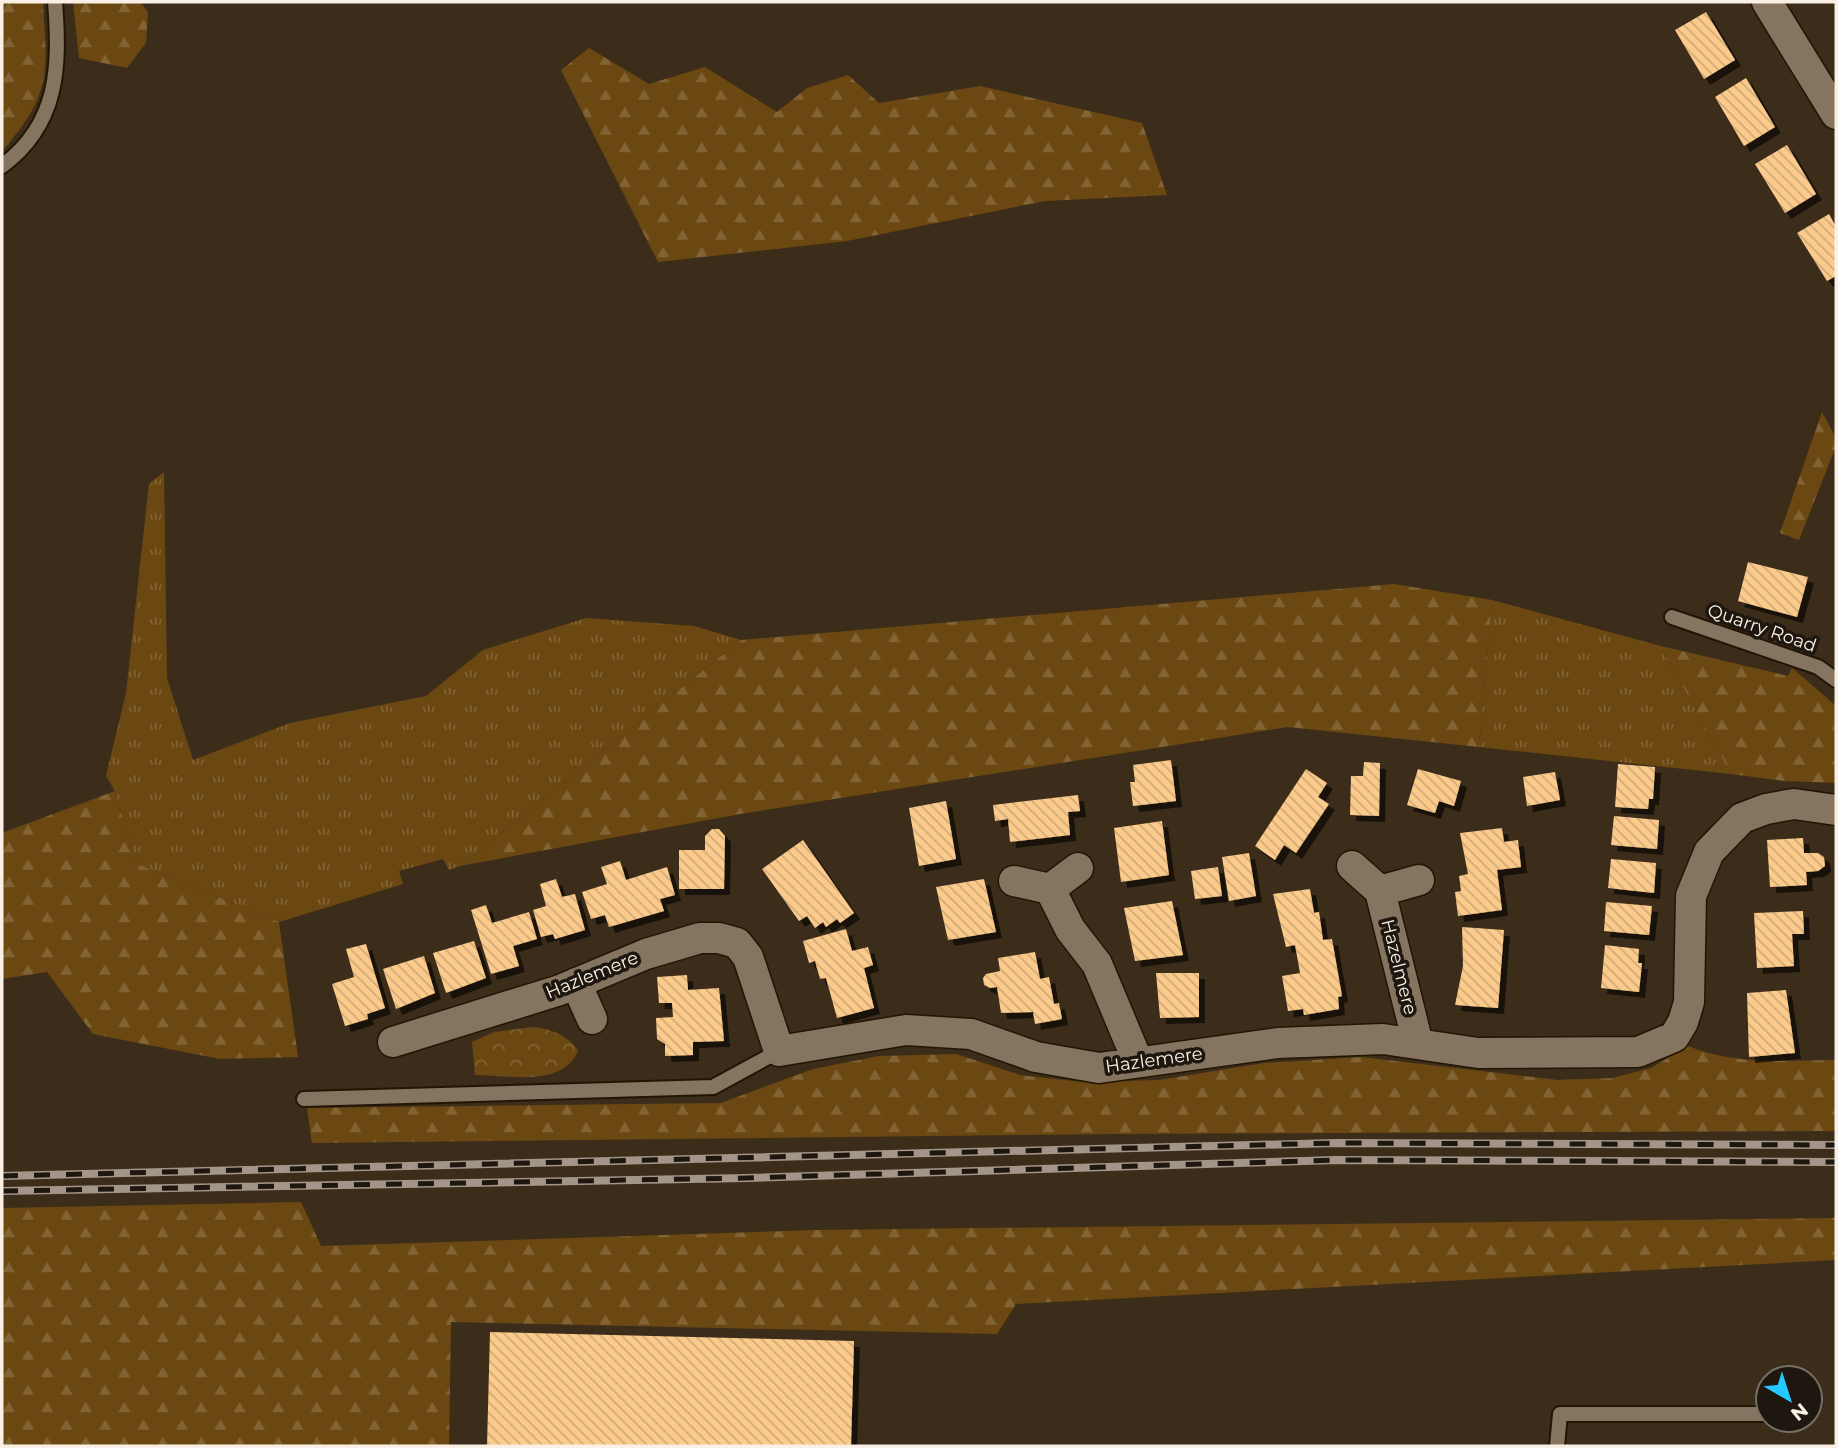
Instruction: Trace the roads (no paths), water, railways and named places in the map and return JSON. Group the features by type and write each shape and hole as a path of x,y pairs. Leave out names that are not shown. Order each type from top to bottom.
{"street":[{"path":"1767,2 1836,114"},
{"name":"Hazlemere","path":"393,1042 576,983 646,954 701,938 719,938 737,943 748,957 779,1051 906,1030 971,1034 1036,1057 1099,1068 1278,1043 1383,1039 1478,1053 1638,1052 1674,1037 1689,1003 1691,896 1709,852 1742,818 1766,809 1794,804 1836,810"},
{"path":"1352,866 1380,891 1419,880"},
{"path":"1014,881 1050,889 1078,868"},
{"path":"1050,889 1070,929 1097,964 1138,1062"},
{"name":"Hazelmere","path":"1380,891 1418,1044"},
{"path":"576,983 592,1019"}],"lane":[{"path":"2,166 14,157 41,120 56,87 58,50 55,2"},
{"name":"Quarry Road","path":"1671,617 1818,667 1836,680"},
{"path":"304,1100 713,1087 779,1051"},
{"path":"1557,1446 1560,1414 1754,1414"}],"railway":[{"path":"2,1176 1336,1143 1836,1145"},
{"path":"2,1191 747,1178 1336,1160 1836,1162"}]}
